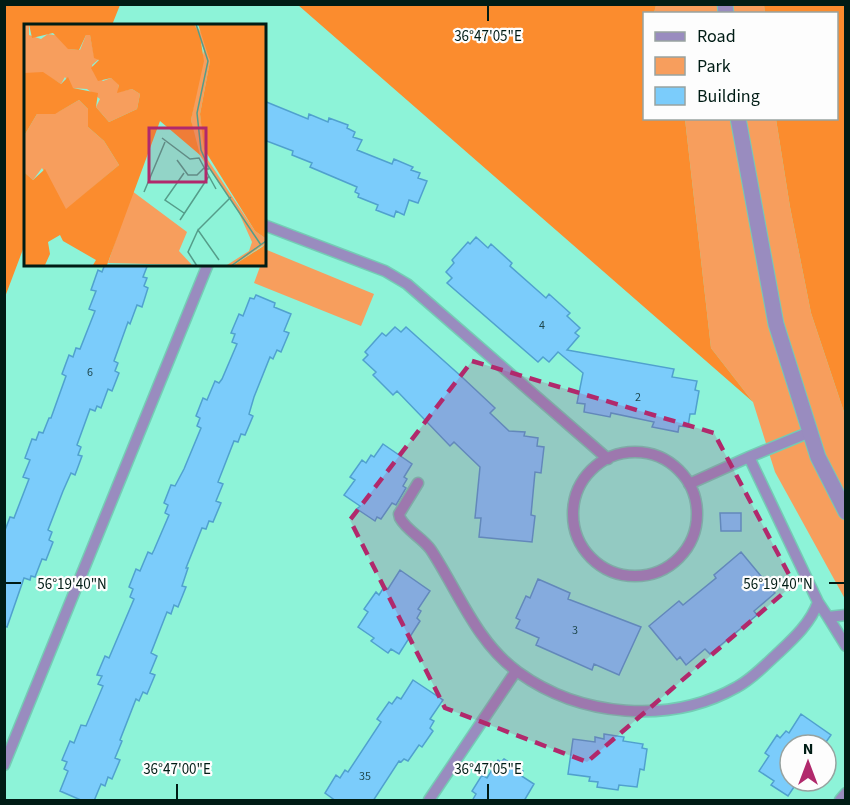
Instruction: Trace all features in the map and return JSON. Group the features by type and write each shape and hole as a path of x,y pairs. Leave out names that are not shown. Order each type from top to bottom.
{"street":[{"path":"738,120 776,324 818,457 846,512"}],"lane":[{"path":"266,226 385,271 406,284 608,459"},
{"path":"4,765 207,266"},
{"path":"690,484 810,432"},
{"path":"634,452 657,456 673,465 690,484 696,501 696,525 691,542 669,566 654,573 623,574 597,562 587,552 575,528 573,513 582,483 594,468 608,459 634,452"},
{"path":"749,457 818,602 846,646"},
{"path":"418,483 399,514 400,518 430,548 472,619 516,671 544,690 584,704 621,711 664,711 707,700 738,686 791,641 814,614 818,602"},
{"path":"828,617 846,615"},
{"path":"429,801 516,671"},
{"path":"840,801 846,793"}],"highlighted area":[{"path":"472,361 714,433 794,584 587,762 445,708 350,520"}],"green space":[{"path":"656,4 764,5 765,12 654,12"},
{"path":"685,120 776,120 790,207 811,313 845,415 845,599 775,472 753,402 711,348"},
{"path":"267,250 374,294 361,326 254,283 260,266 266,266"}],"shaded area":[{"path":"5,4 120,5 112,24 24,24 24,247 5,297"},
{"path":"298,5 656,5 654,12 643,12 643,120 685,120 711,348 753,402"},
{"path":"764,5 845,5 845,415 811,313 790,207 776,120 838,120 838,12 765,12"}],"building":[{"path":"266,102 308,119 309,114 328,122 329,118 348,125 347,128 355,132 353,137 362,140 357,150 392,164 394,159 413,167 411,170 420,173 418,178 427,181 418,203 409,200 404,215 396,211 394,217 376,210 378,205 358,197 359,194 355,192 357,187 310,167 312,163 292,155 293,151 266,141"},
{"path":"476,237 488,248 491,244 512,263 510,266 546,298 549,294 570,313 567,316 580,328 575,333 579,336 567,350 674,369 672,377 697,381 695,390 699,391 695,414 690,414 688,427 679,426 678,432 652,427 654,422 611,413 610,417 584,412 585,404 577,403 583,373 558,352 549,362 543,357 538,362 447,283 452,278 446,272 454,263 452,260 468,242 470,244"},
{"path":"104,266 147,266 143,277 147,278 144,286 148,288 142,307 137,305 130,324 128,322 114,361 118,363 115,371 119,373 112,391 108,389 101,408 97,406 95,411 90,409 77,445 81,447 78,455 82,456 75,475 71,473 48,530 52,532 49,540 53,542 46,560 42,559 35,577 31,576 30,580 24,578 7,627 4,626 4,533 10,517 14,518 29,479 23,477 30,460 25,458 32,439 36,440 39,432 43,433 51,418 66,376 62,374 69,355 73,357 76,348 80,349 95,311 89,309 96,291 91,290 98,270 102,272"},
{"path":"256,295 275,303 274,307 291,314 284,331 289,333 281,352 277,350 273,359 270,357 254,397 249,414 253,416 245,435 241,434 238,442 234,441 218,482 223,484 216,501 221,503 213,522 209,521 206,529 202,528 186,568 188,568 182,586 186,587 178,607 174,605 171,614 167,612 151,653 157,656 150,673 155,675 147,694 143,692 139,701 136,699 120,740 122,741 115,758 120,760 112,779 108,777 105,786 101,784 94,801 83,801 60,791 68,771 64,769 67,762 62,760 70,741 74,743 81,725 86,726 103,686 98,684 102,676 97,675 105,656 109,658 134,599 130,597 133,589 129,587 136,569 140,571 148,552 152,554 154,550 169,515 165,513 168,505 164,503 171,485 175,486 184,469 201,428 197,426 200,418 196,416 203,398 207,400 215,381 219,383 222,379 237,344 232,342 235,334 231,333 239,314 243,316 250,298 254,299"},
{"path":"395,327 401,332 406,327 463,378 495,408 490,413 509,431 525,432 524,436 538,438 537,446 544,447 541,473 535,472 531,515 535,516 532,542 479,537 481,518 475,518 480,467 454,442 450,446 397,391 393,395 373,375 376,372 363,360 368,355 365,352 382,333 386,336"},
{"path":"383,444 412,464 404,477 407,479 403,486 406,488 396,505 392,503 381,519 377,517 375,521 357,509 360,506 344,495 355,480 350,477 362,460 366,463 371,455 374,457"},
{"path":"720,513 741,513 741,531 721,531"},
{"path":"741,552 775,593 754,611 757,615 710,654 705,649 686,665 680,657 677,660 649,626 679,601 683,605 716,578 714,575"},
{"path":"400,570 430,591 418,609 421,611 417,618 420,621 399,654 391,649 388,653 371,641 374,638 358,627 368,612 364,609 376,592 379,595 384,587 388,589"},
{"path":"538,579 570,593 568,599 641,627 619,675 594,664 592,670 536,645 539,638 516,628 520,620 516,618 526,596 530,598"},
{"path":"413,680 443,700 430,719 434,721 430,728 433,731 408,761 404,759 399,761 373,801 336,801 325,793 336,775 340,778 345,770 348,772 381,722 377,719 389,702 392,704 397,697 401,699"},
{"path":"801,714 828,733 789,733"},
{"path":"604,734 624,737 623,741 643,744 642,748 647,749 644,770 640,769 637,787 619,785 618,790 597,787 598,782 589,781 590,777 568,774 573,739 595,742 595,737 604,739"},
{"path":"777,735 778,790 771,785 774,781 759,771 769,756 765,753"},
{"path":"504,759 523,771 520,775 534,784 524,801 472,801 476,794 472,791 482,775 487,778 498,760 501,762"}]}
